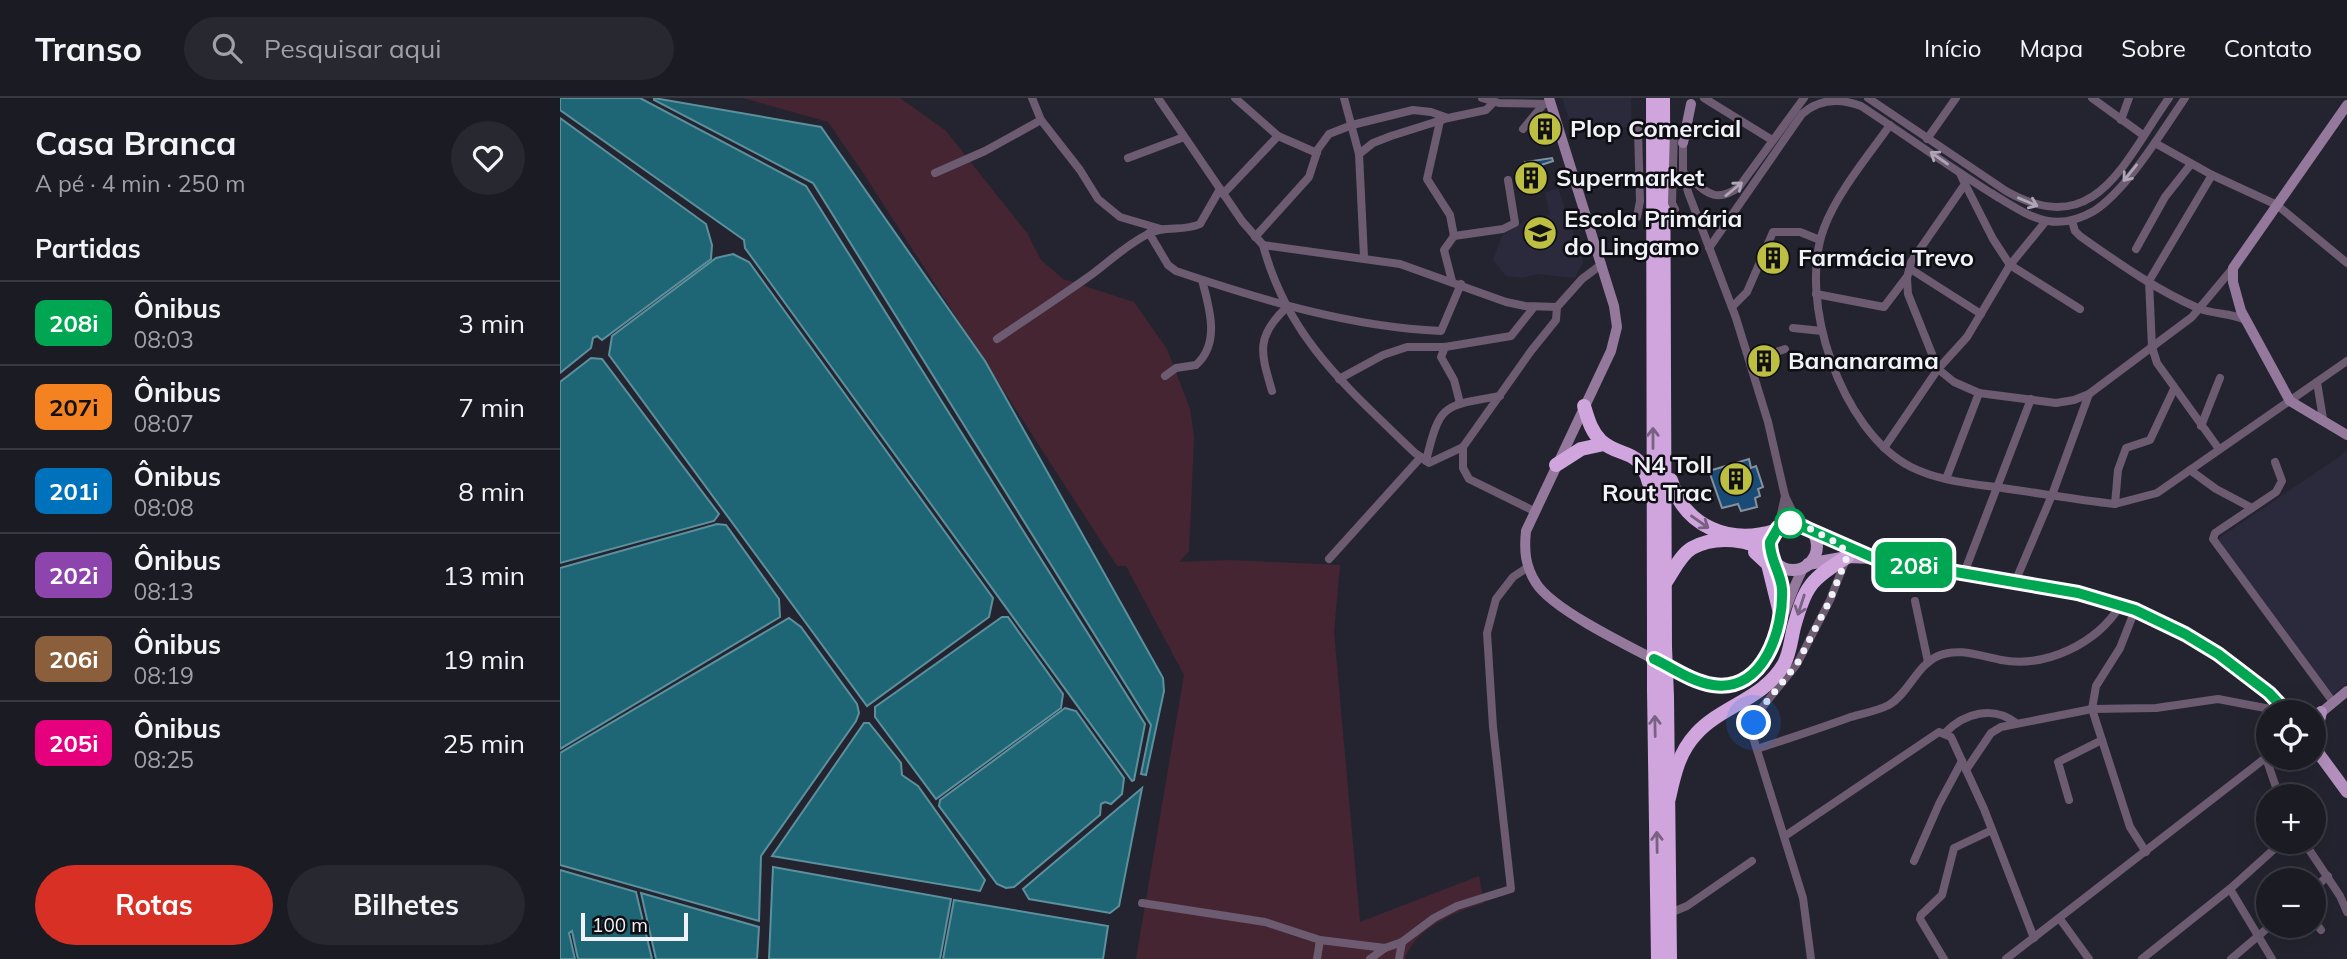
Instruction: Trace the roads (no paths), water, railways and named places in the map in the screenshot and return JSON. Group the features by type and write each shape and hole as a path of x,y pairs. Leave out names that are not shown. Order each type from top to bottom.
{"highway":[{"path":"1653,98 1653,506 1660,646 1658,959"},
{"path":"1660,646 1665,583 1666,465 1663,98"},
{"path":"1584,406 1591,430 1604,444 1622,450 1637,461 1646,475 1653,506"},
{"path":"1556,465 1581,449 1604,444"},
{"path":"1666,465 1680,503 1692,518 1703,525 1729,535 1762,535 1777,529"},
{"path":"1665,583 1692,548 1722,540 1759,547 1773,558"},
{"path":"1734,541 1752,549 1768,564 1781,617"},
{"path":"1668,798 1676,769 1696,734 1757,693 1784,663 1808,586 1844,551"},
{"path":"1660,693 1668,798 1670,959"}],"main road":[{"path":"1683,144 1697,100"},
{"path":"1548,102 1602,264 1617,327 1611,351 1534,511 1525,542 1528,567 1536,583 1561,608 1692,679 1713,685 1743,681 1758,669 1773,645 1781,617 1806,566 1815,555 1816,543 1803,525"},
{"path":"2347,106 2234,268 2236,296 2245,320 2290,401 2347,435"},
{"path":"1781,617 1781,582 1770,542 1777,529 1790,523 1803,525 1844,551 2078,593 2135,610 2185,634 2218,654 2272,700"},
{"path":"1773,558 1785,568 1806,566 1844,551"},
{"path":"2326,764 2347,792"}],"street":[{"path":"1032,98 1041,120 1107,208 1120,217 1161,229 1179,230 1200,224 1221,192 1278,136"},
{"path":"1235,98 1278,136 1317,153"},
{"path":"1344,98 1359,154 1364,257"},
{"path":"1482,98 1493,102 1548,102"},
{"path":"1868,98 2028,203 2056,208 2073,207 2090,200 2124,166 2169,98"},
{"path":"1927,139 1956,98"},
{"path":"2092,98 2143,135"},
{"path":"2121,120 2129,98"},
{"path":"1709,248 1808,108 1828,100 1850,101 2024,212 2046,221 2072,221 2096,210 2115,192 2155,143 2185,98"},
{"path":"1161,99 1221,192 1263,245 1285,306 1316,353 1339,379 1429,463 1463,447 1556,320 1557,307 1582,279 1602,264"},
{"path":"1683,172 1713,196 1722,197 1739,187 1805,99"},
{"path":"1697,100 1772,140"},
{"path":"1359,154 1373,143 1391,136 1486,110 1493,102"},
{"path":"1524,129 1548,102"},
{"path":"1255,237 1309,177 1317,153 1329,134 1352,125 1412,110 1431,112 1444,120"},
{"path":"935,173 985,151 1041,120"},
{"path":"1149,233 1171,269 1202,280 1321,315 1387,328 1441,331 1457,282 1444,250 1454,236 1450,215 1427,179 1444,120"},
{"path":"1890,125 1832,212 1821,240 1814,272 1822,331 1846,395 1859,421 1884,448 1909,466 1946,479 2115,505 2157,493 2347,361"},
{"path":"1637,217 1640,201 1639,130 1674,130 1672,203 1675,209"},
{"path":"1128,158 1184,137"},
{"path":"2155,143 2212,175 2277,205 2347,263"},
{"path":"1683,144 1683,172 1750,362 1786,496 1803,525"},
{"path":"2137,249 2165,197 2191,164"},
{"path":"1959,173 1993,239 2010,265 2080,309"},
{"path":"2212,175 2149,281 2152,347 2157,363 2219,449"},
{"path":"1454,236 1503,229 1515,222 1508,180"},
{"path":"1965,184 1909,268 1908,294 1938,369 1954,382 1979,393 2056,403 2089,394 2200,310 2234,268"},
{"path":"1884,448 1938,369 1967,337 2010,265 2046,221"},
{"path":"2072,221 2075,232 2080,236 2149,281 2200,310 2227,313 2245,320"},
{"path":"997,339 1073,288 1120,250 1161,229"},
{"path":"1732,307 1747,292 1773,232 1800,232 1821,240"},
{"path":"1263,245 1289,251 1364,257 1400,264 1457,282 1506,302 1534,307 1557,307"},
{"path":"1909,268 1981,314"},
{"path":"1816,294 1884,307 1907,278"},
{"path":"1165,376 1177,369 1196,365 1204,354 1212,321 1202,280"},
{"path":"1272,391 1262,360 1262,347 1265,332 1285,306"},
{"path":"1339,379 1407,346 1445,347 1511,337 1534,307"},
{"path":"1793,328 1822,331"},
{"path":"1445,347 1441,357 1454,380 1460,403"},
{"path":"1750,362 1785,349"},
{"path":"2140,357 2157,363"},
{"path":"2201,426 2220,378"},
{"path":"2317,382 2323,419"},
{"path":"2115,505 2120,460 2126,447 2150,440 2174,389"},
{"path":"1946,479 1979,393"},
{"path":"2015,582 2052,495 2089,394"},
{"path":"1329,559 1423,459 1433,426 1447,409 1460,403 1500,396"},
{"path":"1964,573 2031,399"},
{"path":"1463,447 1463,468 1469,479 1534,511"},
{"path":"2275,462 2281,475 2280,487 2215,533 2213,539 2339,697"},
{"path":"2190,470 2216,489 2252,508"},
{"path":"1777,529 1786,496"},
{"path":"1811,959 1803,898 1753,737 1754,723 1760,710 1797,664 1830,600 1844,551"},
{"path":"1370,959 1385,948 1402,942 1434,918 1457,906 1511,889 1493,727 1487,633 1496,599 1513,577 1528,567"},
{"path":"1915,600 1928,662"},
{"path":"1757,749 1888,705 1928,662 1940,654 1954,652 2015,662 2055,655 2087,640 2104,628 2120,606"},
{"path":"2135,610 2120,648 2096,686 2092,709 2130,827 2146,852"},
{"path":"1914,861 1939,804 1964,766 1991,733 2016,723 2092,709 2156,708 2218,699 2256,705"},
{"path":"1945,733 1956,721 1966,716 1987,712 1999,713 2016,723"},
{"path":"1785,836 1939,732 1945,733 1951,737 1992,830 2034,939"},
{"path":"2069,800 2058,762 2102,740"},
{"path":"2006,959 2256,766"},
{"path":"1944,959 1920,919 1921,915 1942,895 1954,848 1992,830"},
{"path":"2142,959 2269,854"},
{"path":"2312,854 2347,912"},
{"path":"1670,912 1687,906 1752,861"},
{"path":"2230,889 2256,934"},
{"path":"1142,902 1265,922 1320,940 1385,948"},
{"path":"2060,919 2089,959"},
{"path":"2231,959 2257,938"},
{"path":"2259,938 2272,959"},
{"path":"1317,959 1320,940"},
{"path":"1399,959 1402,942"}],"water":[{"path":"560,98 640,98 806,186 1145,724 1134,780 1132,781 745,248 744,240 560,110"},
{"path":"654,98 821,127 985,361 1163,678 1164,691 1146,775 1141,774 1151,725 813,183"},
{"path":"560,118 706,224 712,245 711,259 602,340 597,336 593,338 591,348 560,373"},
{"path":"733,254 749,262 993,598 989,617 867,706 609,355 612,336 716,258"},
{"path":"591,358 602,359 719,514 714,521 560,563 560,382"},
{"path":"717,524 726,525 779,599 780,617 560,749 560,568"},
{"path":"1002,617 1008,617 1063,694 1061,708 936,799 875,717 875,707"},
{"path":"789,618 801,627 857,704 859,713 761,856 759,921 560,865 560,753"},
{"path":"1065,708 1076,711 1124,778 1122,794 1111,804 1101,804 1100,815 1014,887 1006,888 997,884 939,806 940,800"},
{"path":"864,723 869,723 901,763 902,775 918,786 985,880 980,891 772,856"},
{"path":"1142,788 1119,906 1110,913 1029,899 1023,889"},
{"path":"773,867 951,899 940,959 769,959"},
{"path":"560,870 636,892 652,959 578,959 572,931 569,933 575,959 560,959"},
{"path":"641,893 759,927 757,959 656,959"},
{"path":"954,900 1108,926 1103,959 943,959"}],"place":[{"name":"Plop Comercial","path":"1545,129"},
{"name":"Supermarket","path":"1531,178"},
{"name":"Escola Primária do Lingamo","path":"1540,233"},
{"name":"Farmácia Trevo","path":"1773,258"},
{"name":"Bananarama","path":"1764,361"},
{"name":"N4 Toll Rout Trac","path":"1736,479"}]}
